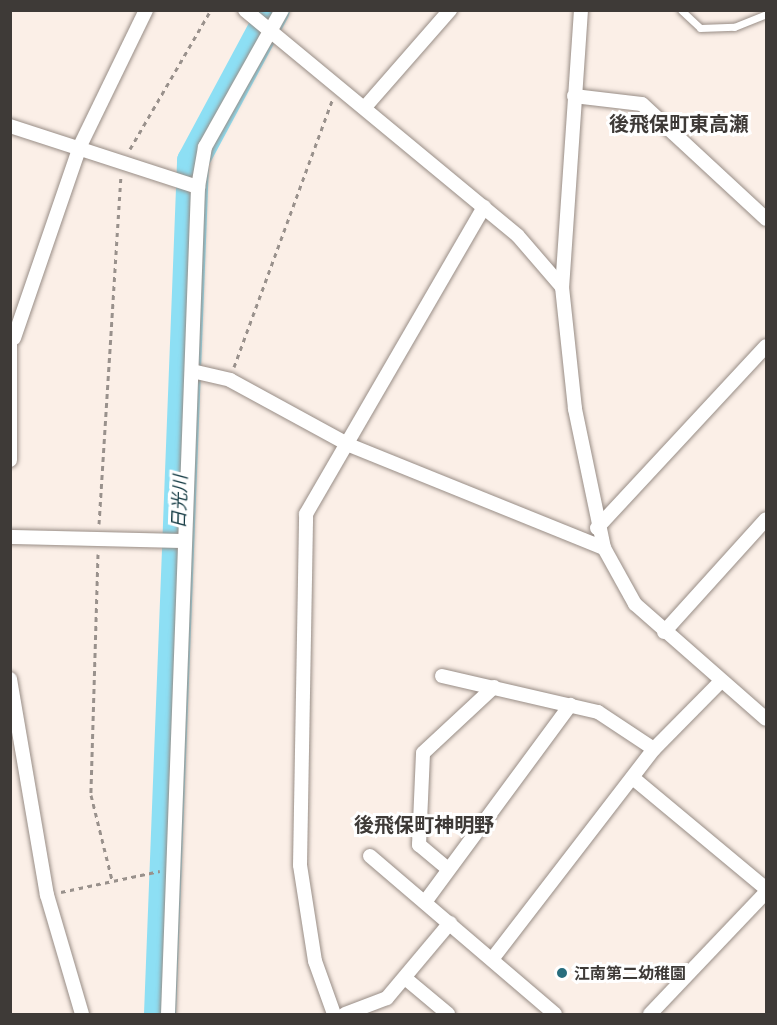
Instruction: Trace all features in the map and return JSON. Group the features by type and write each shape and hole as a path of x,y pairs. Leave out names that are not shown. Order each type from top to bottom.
{"street":[{"path":"10,460 12,338 80,146 146,10"},
{"path":"245,10 366,106 518,236 562,287"},
{"path":"168,1014 180,541 192,371 193,187 205,147 267,27 282,10"},
{"path":"366,106 450,10"},
{"path":"581,10 562,287 575,409 597,528 604,549 635,604 719,683 766,719"},
{"path":"574,96 642,104 766,219"},
{"path":"10,126 80,146 193,187"},
{"path":"334,1014 315,961 300,865 306,514 349,446 484,207"},
{"path":"597,528 766,346"},
{"path":"192,371 230,380 349,446 604,549"},
{"path":"664,632 766,519"},
{"path":"10,537 98,537 180,541"},
{"path":"442,676 598,712 654,749"},
{"path":"10,679 47,895 82,1014"},
{"path":"493,958 654,749 719,683"},
{"path":"448,869 419,844 423,753 494,687"},
{"path":"424,902 570,705"},
{"path":"633,778 766,891 650,1014"},
{"path":"370,856 493,958 555,1014"},
{"path":"345,1014 387,998 450,923"},
{"path":"405,978 448,1014"}],"lane":[{"path":"681,10 700,28 734,27 766,14"}],"path":[{"path":"112,880 91,795 98,537 122,163 211,10"},
{"path":"230,380 338,83"},
{"path":"47,895 162,870"}],"waterway":[{"name":"日光川","path":"160,1014 193,161 274,10"}],"place":[{"name":"江南第二幼稚園","path":"562,973"}],"district":[{"name":"後飛保町東高瀬","path":"679,123"},
{"name":"後飛保町神明野","path":"424,824"}]}
